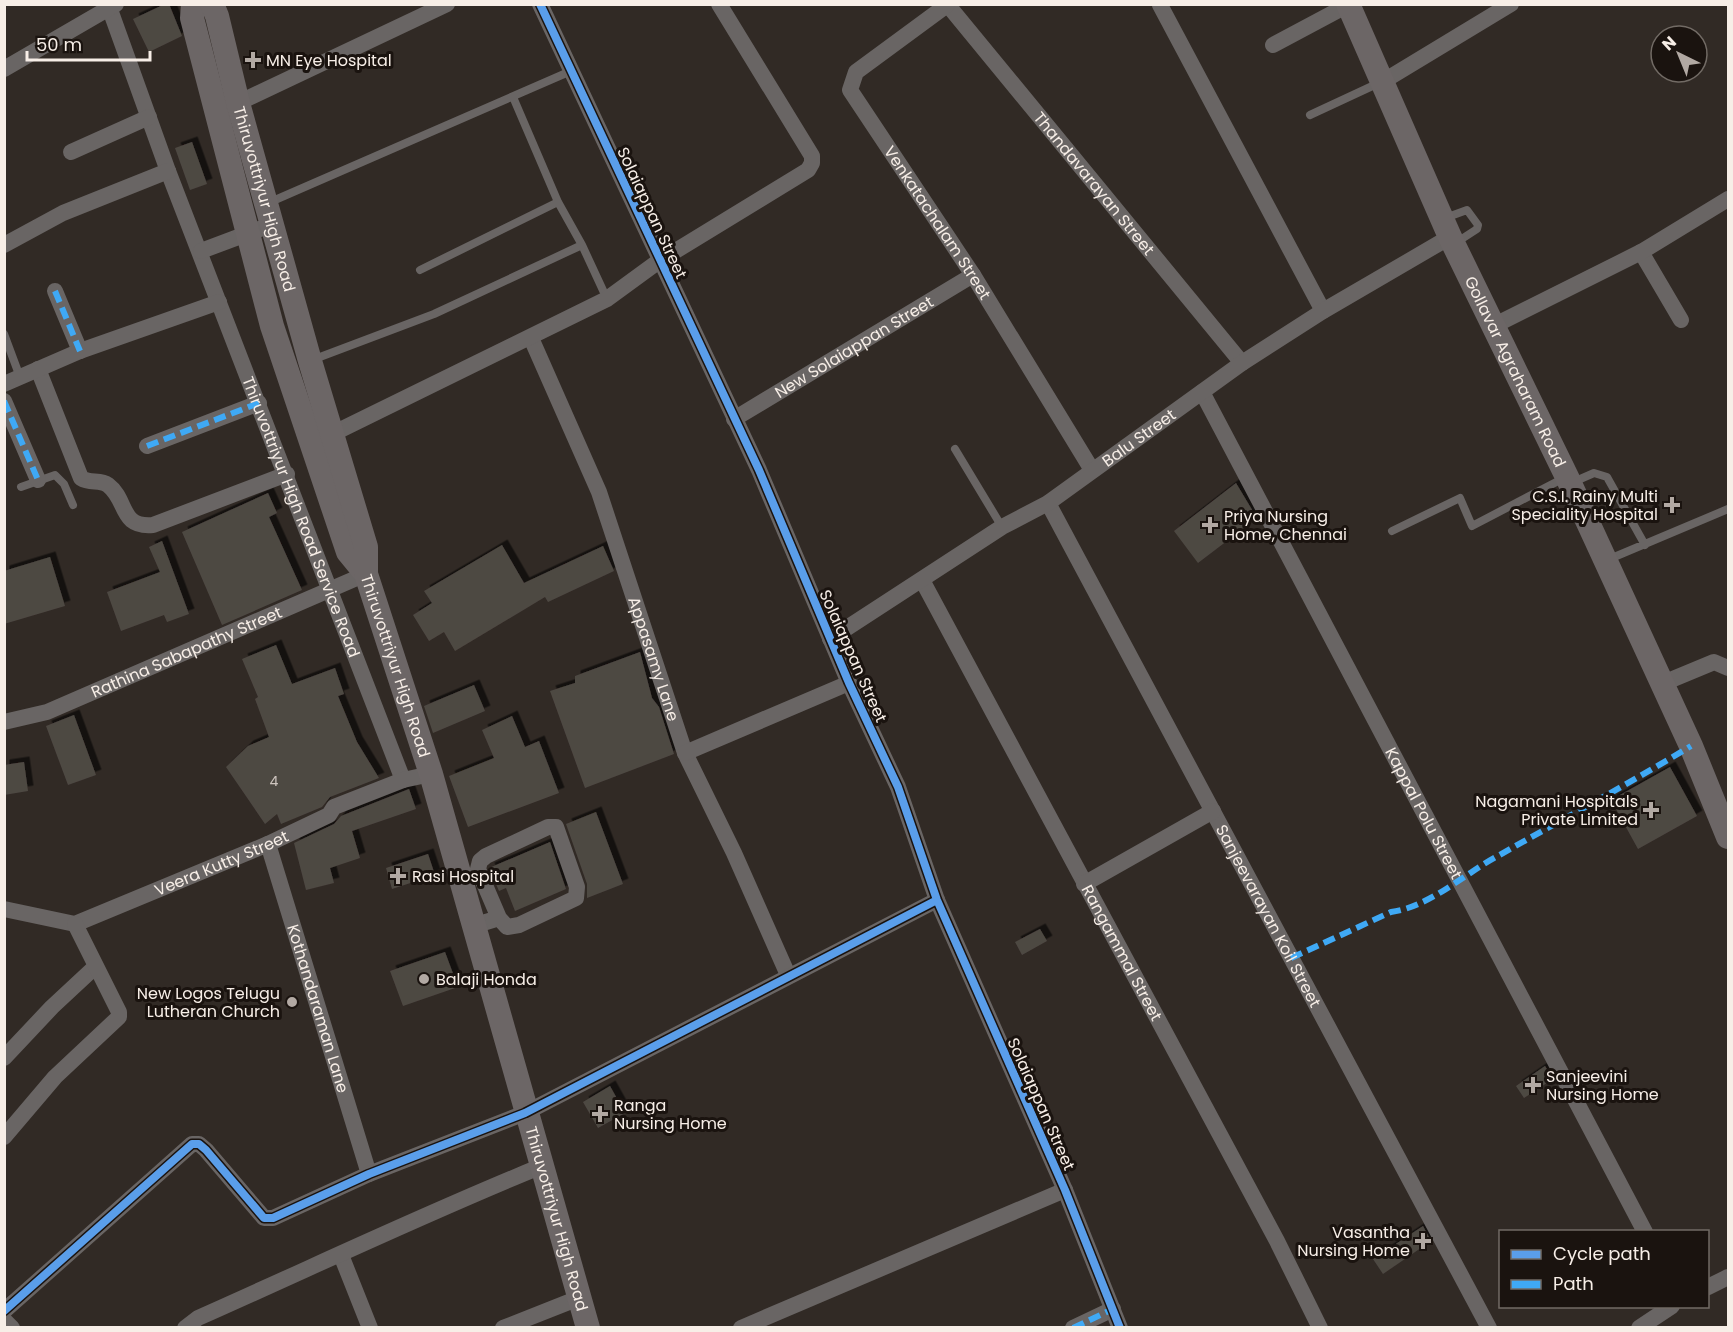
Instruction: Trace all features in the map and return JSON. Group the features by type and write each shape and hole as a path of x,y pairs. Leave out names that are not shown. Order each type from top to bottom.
{"main road":[{"path":"193,4 195,28 272,326 348,552 366,574"},
{"name":"Thiruvottriyur High Road","path":"212,4 310,361 366,547 366,574 431,774 525,1113 588,1328"},
{"name":"Gollavar Agraharam Road","path":"1348,5 1448,234 1568,480 1691,747 1728,837"}],"street":[{"path":"238,103 447,4"},
{"name":"Solaiappan Street","path":"540,4 759,470 849,683 898,787 937,900 1065,1190 1120,1328"},
{"path":"332,434 607,299 659,261 808,170 812,163 812,156 720,4"},
{"path":"1382,82 1511,4"},
{"path":"4,69 111,5"},
{"name":"Thiruvottriyur High Road Service Road","path":"111,5 168,171 201,251 403,780"},
{"name":"Venkatachalam Street","path":"947,5 856,72 850,90 973,275 1092,470"},
{"name":"Thandavarayan Street","path":"947,5 1242,363"},
{"path":"1160,5 1323,311"},
{"path":"1273,45 1348,5"},
{"path":"70,152 148,117"},
{"path":"4,245 63,213 168,171"},
{"path":"1493,326 1641,252 1728,199"},
{"path":"201,251 248,234 270,214"},
{"name":"Balu Street","path":"830,639 1002,527 1048,503 1242,363 1448,234"},
{"path":"1641,252 1681,320"},
{"name":"New Solaiappan Street","path":"734,419 973,275"},
{"path":"55,291 80,351"},
{"path":"4,384 80,351 219,302"},
{"name":"Appasamy Lane","path":"531,338 599,492 685,753 734,853 788,975"},
{"path":"38,369 81,478 87,482 104,482 110,486 133,523 140,526 153,525 287,474"},
{"name":"Kappal Polu Street","path":"1202,392 1644,1230"},
{"path":"4,401 38,480"},
{"path":"147,446 259,403"},
{"name":"Sanjeevarayan Koil Street","path":"1048,503 1489,1328"},
{"name":"Rathina Sabapathy Street","path":"4,722 46,712 332,591 366,574"},
{"name":"Rangammal Street","path":"922,580 1277,1241 1320,1328"},
{"path":"1661,684 1714,662 1728,668"},
{"path":"685,753 849,683"},
{"name":"Veera Kutty Street","path":"75,924 268,844 329,815 334,807 403,780 431,774"},
{"path":"1084,884 1213,812"},
{"path":"457,867 480,861 496,851 556,827 577,887 576,898 519,925 507,927 499,918 478,868 480,861"},
{"name":"Kothandaraman Lane","path":"268,844 369,1174"},
{"path":"4,1311 192,1144 199,1144 206,1150 264,1218 285,1214 369,1174 525,1113 788,975 937,900"},
{"path":"4,909 75,924 119,1012 119,1017 55,1077 4,1137"},
{"path":"473,926 499,918"},
{"path":"7,1050 95,967"},
{"path":"185,1328 198,1318 341,1255 440,1207 542,1166"},
{"path":"741,1328 1065,1190"},
{"path":"341,1255 370,1328"},
{"path":"1709,1286 1728,1277"},
{"path":"503,1328 579,1298"},
{"path":"1639,1328 1669,1308"},
{"path":"1073,1328 1113,1309"},
{"path":"4,1320 12,1328"}],"lane":[{"path":"270,214 571,71"},
{"path":"1310,115 1382,82"},
{"path":"513,97 558,202 582,245 607,299"},
{"path":"420,270 558,202"},
{"path":"310,361 434,314 582,245"},
{"path":"4,334 20,377"},
{"path":"955,448 1002,527"},
{"path":"1392,531 1460,498 1472,526 1568,480 1594,473 1607,477 1645,545"},
{"path":"21,487 55,475 64,484 73,505"},
{"path":"1605,561 1728,509"}],"building":[{"path":"169,4 182,36 149,52 133,19"},
{"path":"192,142 207,184 190,190 175,148"},
{"path":"1236,483 1257,518 1198,563 1174,531"},
{"path":"268,493 277,513 269,517 302,590 222,625 182,532"},
{"path":"162,541 189,614 167,622 164,615 121,631 107,592 160,572 149,547"},
{"path":"502,545 524,583 603,546 614,571 548,602 545,597 455,651 444,632 429,641 413,615 432,603 424,591"},
{"path":"50,557 65,606 4,624 4,571"},
{"path":"276,645 292,684 335,668 344,694 338,696 357,742 379,778 330,797 322,807 281,824 277,814 265,824 226,767 248,746 269,737 255,699 258,697 242,659"},
{"path":"640,652 652,698 659,707 674,754 585,788 550,691 575,683 575,676"},
{"path":"474,685 485,711 433,733 424,706"},
{"path":"74,715 96,775 68,785 46,726"},
{"path":"512,716 525,747 539,741 559,793 468,827 449,776 494,758 482,730"},
{"path":"24,762 28,791 4,795 4,765"},
{"path":"1670,767 1697,816 1638,849 1611,800"},
{"path":"409,789 416,809 352,831 360,858 330,868 334,883 306,890 294,843 334,824 341,816"},
{"path":"596,812 623,884 587,898 587,884 566,824"},
{"path":"550,842 566,889 515,911 506,888 499,891 489,868"},
{"path":"428,854 435,875 392,889 386,868"},
{"path":"1040,929 1047,941 1022,955 1015,942"},
{"name":"Balaji Honda","path":"445,952 458,987 403,1006 390,971"},
{"path":"1545,1066 1553,1079 1524,1098 1516,1086"},
{"path":"610,1086 625,1113 598,1128 583,1102"},
{"path":"1423,1226 1431,1241 1383,1274 1373,1259"}],"marked path":[{"path":"55,291 80,351"},
{"path":"4,401 38,480"},
{"path":"147,446 259,403"},
{"path":"1291,958 1391,912 1419,904 1496,857 1691,746"},
{"path":"1073,1328 1113,1309"}],"cycle path":[{"path":"540,4 759,470 849,683 898,787 937,900 1065,1190 1120,1328"},
{"path":"4,1311 192,1144 199,1144 206,1150 264,1218 273,1218 369,1174 525,1113 937,900"}],"place":[{"name":"MN Eye Hospital","path":"253,60"},
{"name":"C.S.I. Rainy Multi Speciality Hospital","path":"1672,505"},
{"name":"Priya Nursing Home, Chennai","path":"1210,525"},
{"name":"Nagamani Hospitals Private Limited","path":"1651,810"},
{"name":"Rasi Hospital","path":"398,876"},
{"name":"Balaji Honda","path":"424,979"},
{"name":"New Logos Telugu Lutheran Church","path":"292,1002"},
{"name":"Sanjeevini Nursing Home","path":"1533,1085"},
{"name":"Ranga Nursing Home","path":"600,1114"},
{"name":"Vasantha Nursing Home","path":"1423,1241"}]}
